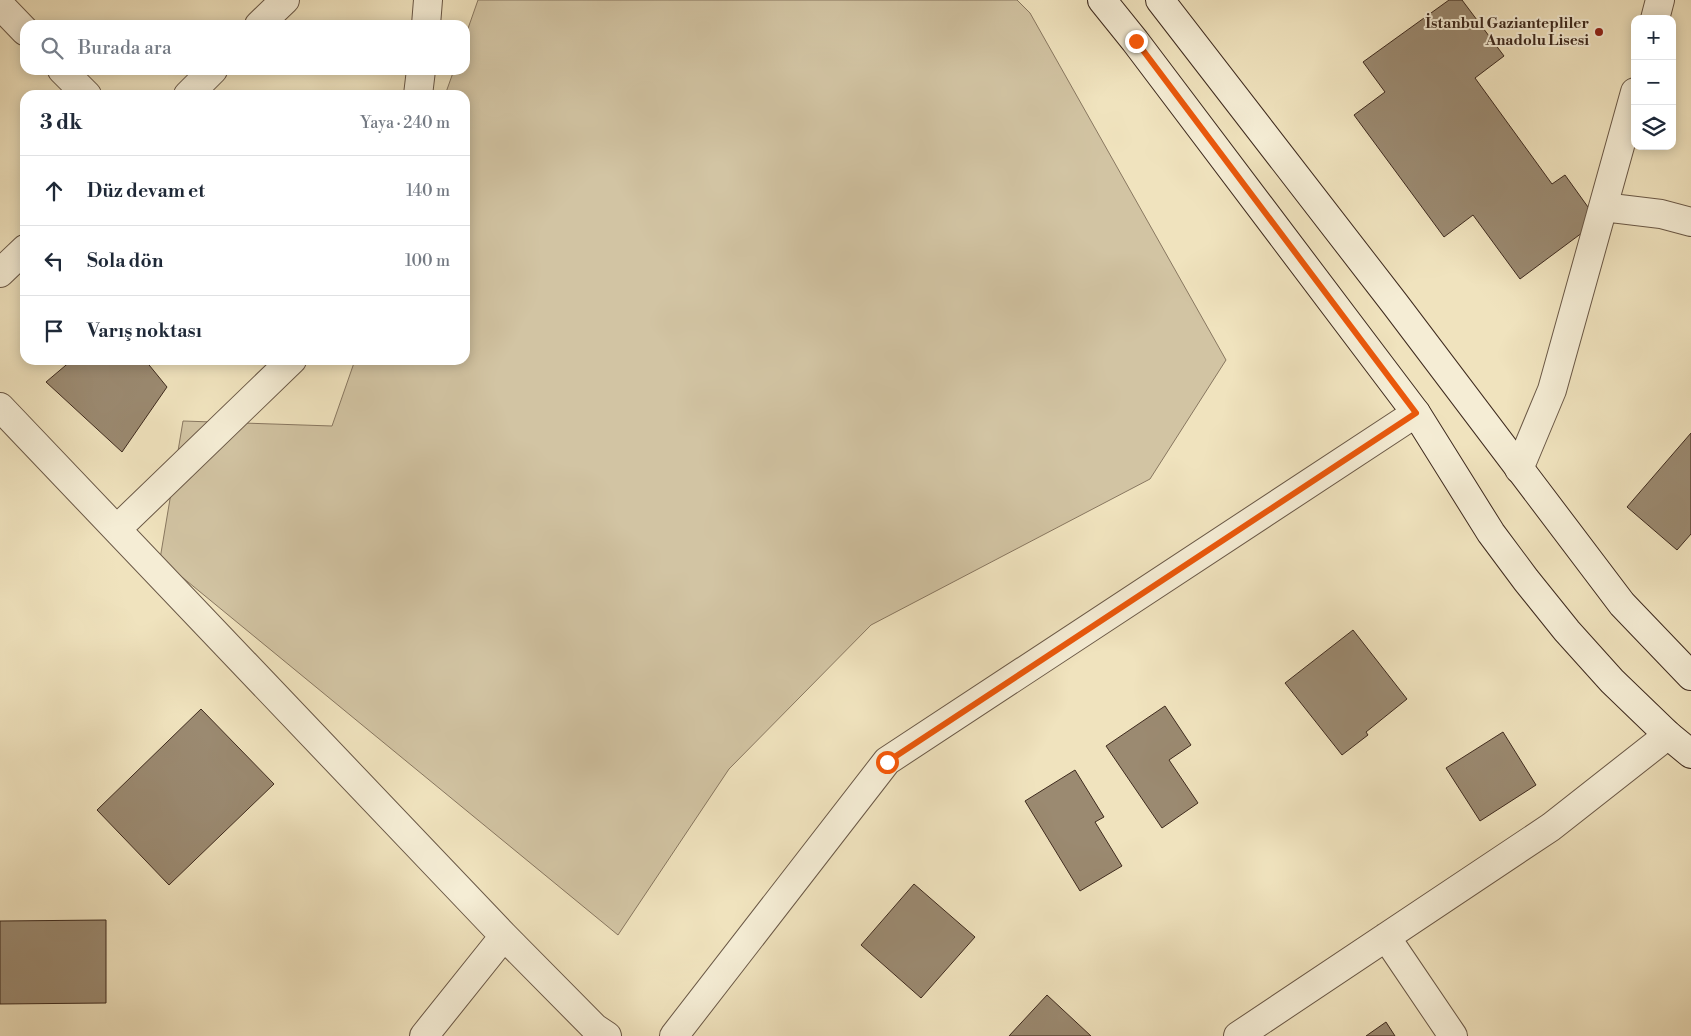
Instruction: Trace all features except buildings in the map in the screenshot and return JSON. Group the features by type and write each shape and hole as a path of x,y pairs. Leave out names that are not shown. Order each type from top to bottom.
{"street":[{"path":"264,20 285,0"},
{"path":"426,20 428,0"},
{"path":"1102,0 1142,49 1416,413 1492,533 1526,580 1567,631 1612,681 1668,735 1691,754"},
{"path":"1160,0 1395,304 1622,604 1691,676"},
{"path":"1656,15 1660,0"},
{"path":"0,5 20,26"},
{"path":"67,75 82,90"},
{"path":"193,90 208,75"},
{"path":"419,90 420,75"},
{"path":"1519,469 1552,390 1631,105"},
{"path":"1603,207 1662,214 1691,222"},
{"path":"0,273 20,254"},
{"path":"117,529 287,365"},
{"path":"0,407 504,936 595,1028 607,1036"},
{"path":"674,1036 887,762 1416,413"},
{"path":"1238,1036 1551,827 1668,735"},
{"path":"424,1036 504,936"},
{"path":"1386,937 1453,1036"}],"shaded area":[{"path":"478,0 1017,0 1030,13 1226,360 1150,479 871,625 729,769 618,935 160,559 183,421 332,426 353,365 470,365 470,90 447,90 452,75 470,75 470,23"}],"place":[{"name":"İstanbul Gaziantepliler Anadolu Lisesi","path":"1599,32"}],"route":[{"path":"887,762 1416,413 1136,41"}]}
